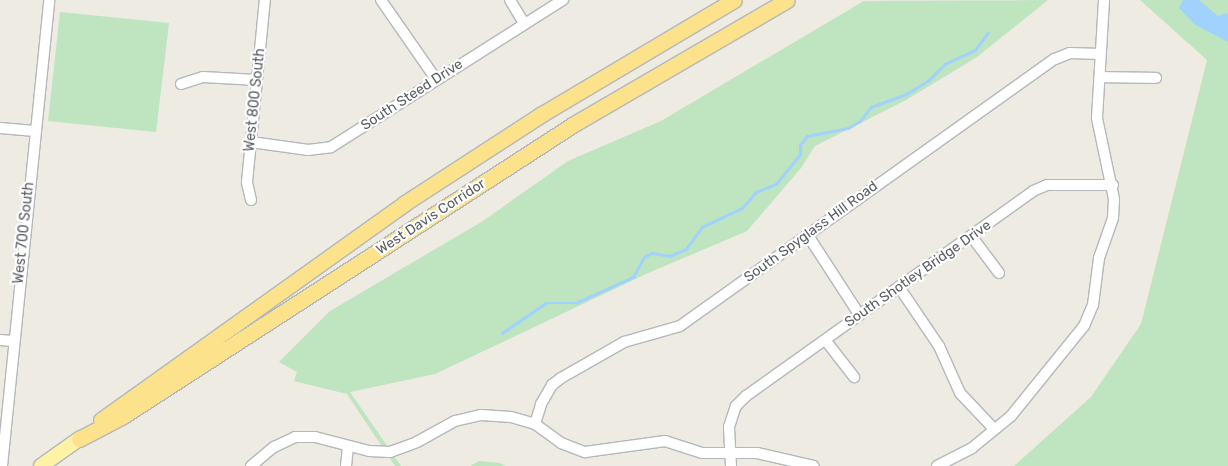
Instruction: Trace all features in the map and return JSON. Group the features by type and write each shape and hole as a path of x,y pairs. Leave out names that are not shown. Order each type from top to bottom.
{"highway":[{"name":"West Davis Corridor","path":"79,439 138,392 405,203 542,114 734,0"},
{"name":"West Davis Corridor","path":"79,439 123,416 574,124 787,0"}],"main road":[{"name":"West Davis Corridor","path":"40,466 79,439"}],"street":[{"name":"West 700 South","path":"2,466 49,0"},
{"name":"West 800 South","path":"251,200 247,182 265,0"},
{"path":"380,0 436,79"},
{"path":"510,0 524,23"},
{"name":"South Steed Drive","path":"250,142 308,150 331,147 563,0"},
{"path":"936,466 972,448 1011,416 1084,326 1093,305 1099,258 1113,218 1114,184 1101,147 1097,118 1104,0"},
{"name":"South Spyglass Hill Road","path":"536,424 541,404 552,385 560,378 624,342 680,326 1055,59 1070,53 1100,54"},
{"path":"1100,76 1156,78"},
{"path":"181,84 203,77 256,80"},
{"path":"0,128 35,131"},
{"name":"South Shotley Bridge Drive","path":"730,452 729,427 736,406 746,396 826,341 859,314 972,237 1033,190 1047,185 1114,184"},
{"path":"807,234 859,314"},
{"path":"972,237 999,273"},
{"path":"899,287 939,346 960,393 994,429"},
{"path":"0,340 13,342"},
{"path":"826,341 854,377"},
{"path":"251,466 274,447 295,437 314,436 375,452 403,449 455,421 481,415 511,417 536,424 561,443 585,452 665,441 702,453 730,452 757,454 814,466"},
{"path":"346,466 348,446"},
{"path":"730,452 731,466"}],"green space":[{"path":"1048,0 977,57 906,100 815,146 801,168 747,231 646,274 435,374 350,392 401,466 395,466 347,394 294,381 297,372 279,362 330,311 483,221 568,161 661,121 864,1"},
{"path":"1140,0 1228,0 1228,466 1014,466 1091,397 1141,324 1207,60"},
{"path":"60,12 169,23 156,132 48,121"},
{"path":"479,461 500,463 505,466 470,466"}],"water":[{"path":"1183,0 1199,0 1218,16 1228,13 1228,42 1194,24 1179,8"}],"waterway":[{"path":"502,333 546,303 576,303 633,277 644,257 652,253 670,256 686,249 702,227 742,208 756,192 776,184 800,154 800,145 807,136 848,128 860,121 871,107 906,94 928,81 945,64 975,50 988,33"}]}
